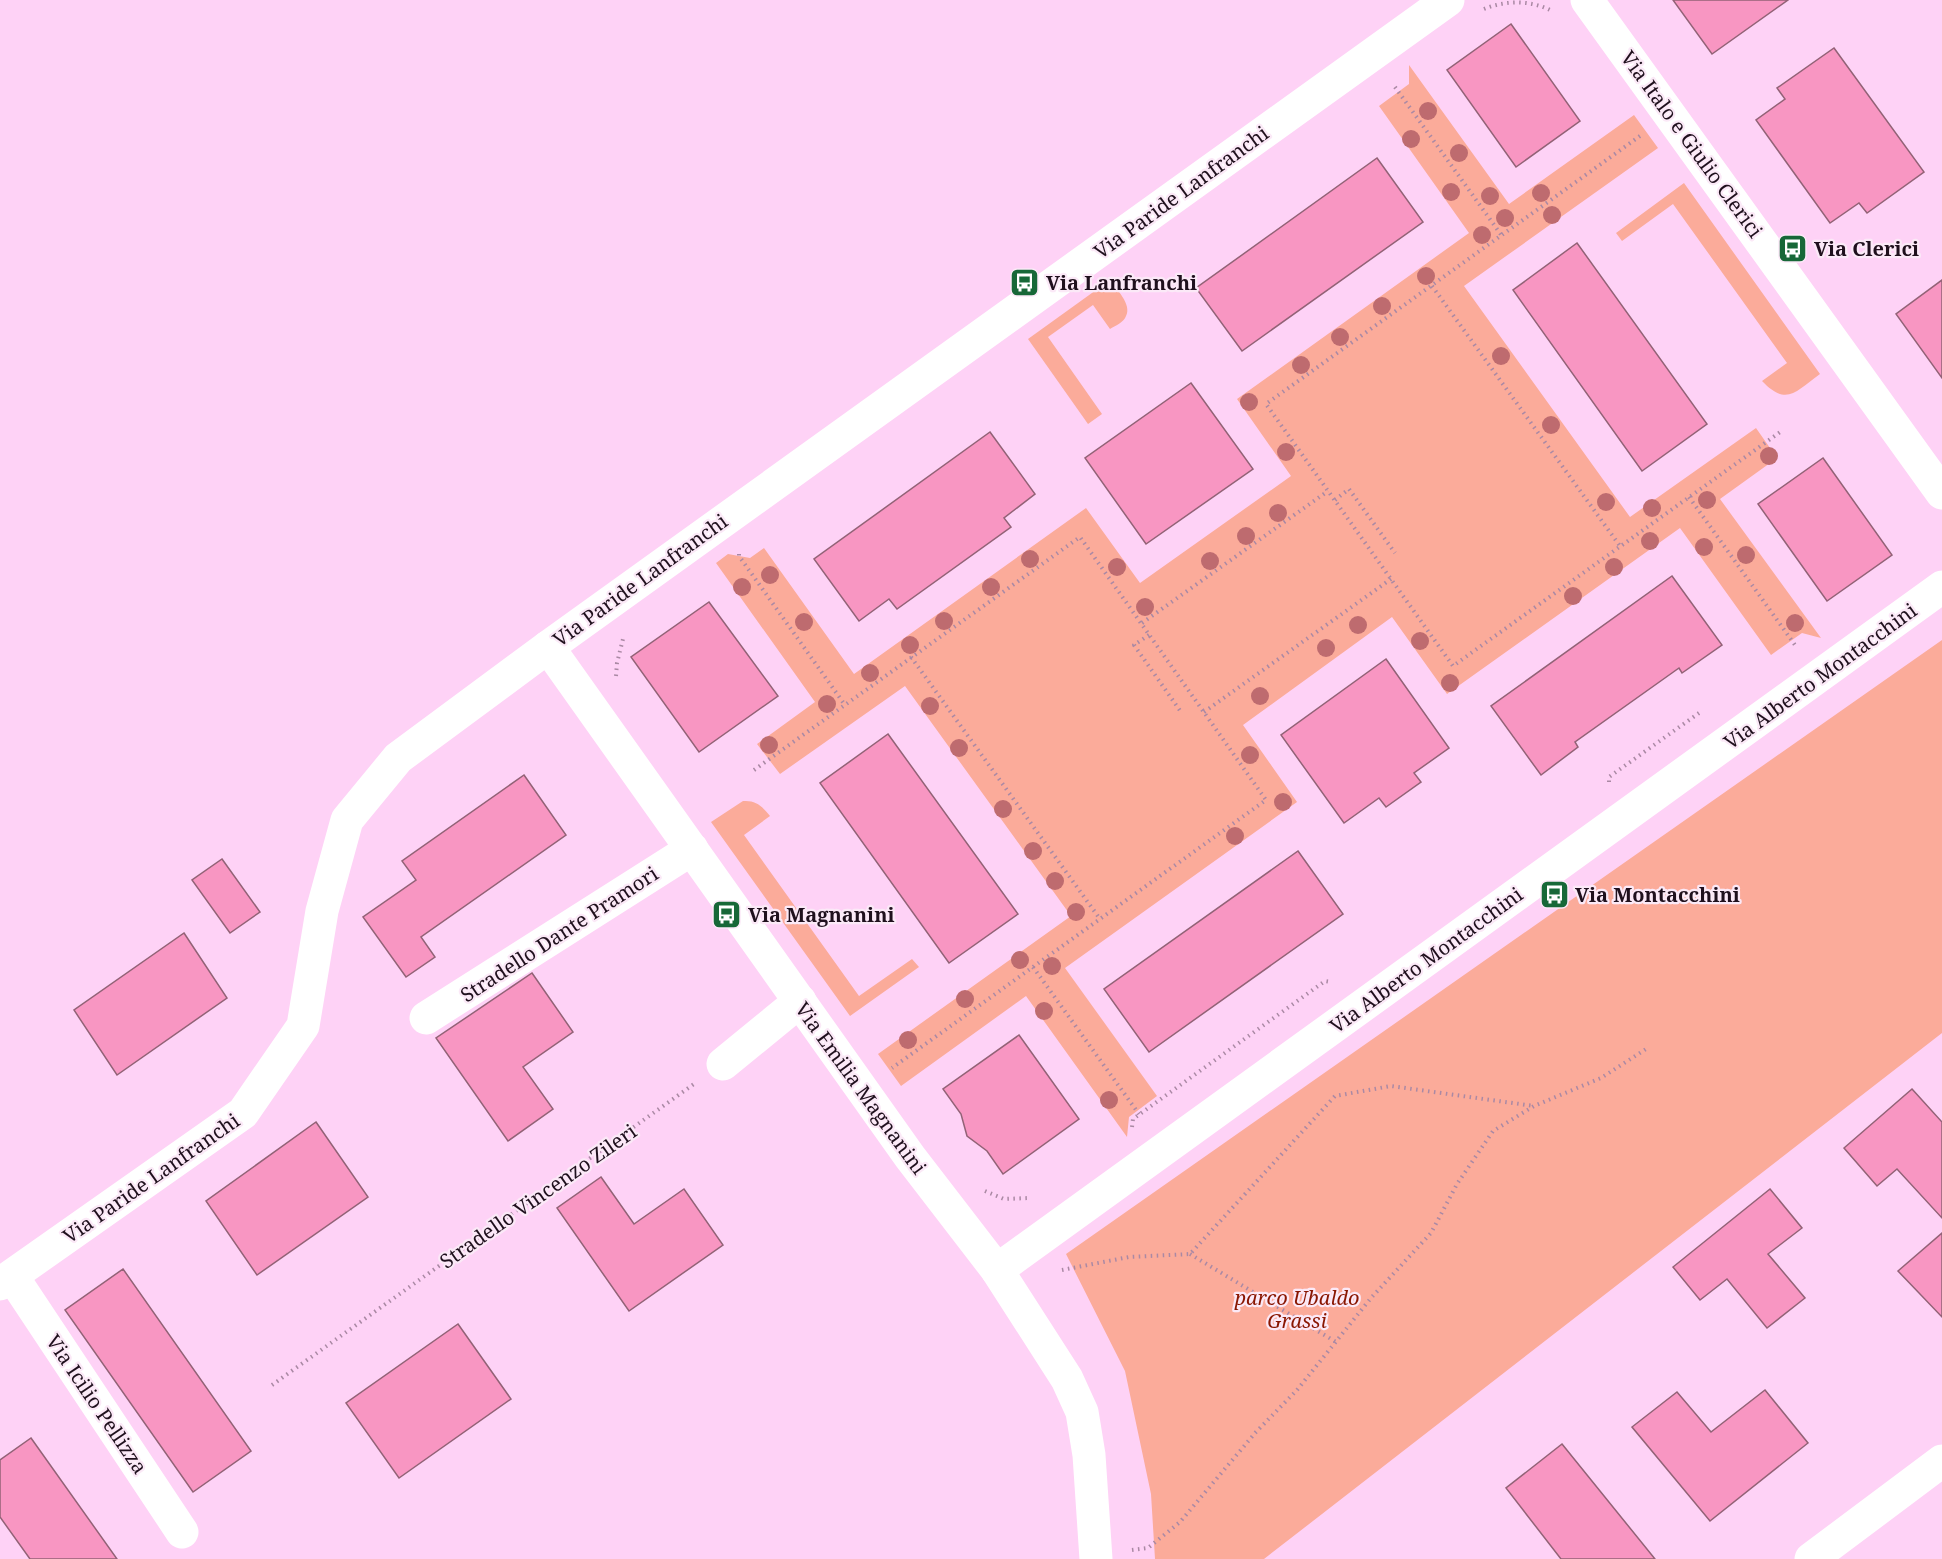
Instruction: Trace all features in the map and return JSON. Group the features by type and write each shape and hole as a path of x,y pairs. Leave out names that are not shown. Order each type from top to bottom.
{"street":[{"name":"Via Paride Lanfranchi","path":"6,1280 243,1113 303,1026 322,911 347,820 398,758 548,647 1463,6"},
{"name":"Via Italo e Giulio Clerici","path":"1574,7 1942,493"},
{"name":"Via Alberto Montacchini","path":"997,1270 1942,587"},
{"name":"Via Emilia Magnanini","path":"548,647 910,1157 997,1270 1067,1379 1082,1412 1089,1455 1096,1556"},
{"name":"Stradello Dante Pramori","path":"426,1018 692,849"},
{"path":"723,1064 800,1001"},
{"name":"Via Icilio Pellizza","path":"6,1280 182,1532"},
{"path":"1811,1559 1942,1461"}],"path":[{"path":"1463,6 1519,2 1574,7"},
{"path":"1403,81 1395,87 1398,92 1502,236"},
{"path":"1641,136 1266,404 1453,666 1783,429"},
{"path":"1432,286 1620,546"},
{"path":"1335,500 1349,489 1395,553"},
{"path":"1142,623 1328,491"},
{"path":"1689,497 1795,645 1803,639"},
{"path":"754,770 1080,537 1266,800 885,1073"},
{"path":"734,549 740,550 739,556 845,705"},
{"path":"1204,712 1391,579"},
{"path":"618,685 617,663 625,634"},
{"path":"1149,635 1134,645 1181,712"},
{"path":"911,657 1100,919"},
{"path":"1608,788 1609,777 1707,707"},
{"path":"1033,967 1139,1114"},
{"path":"1132,1128 1133,1119 1139,1114 1325,981 1335,983"},
{"path":"1096,1556 1148,1548 1180,1522 1256,1432 1297,1390 1371,1298 1431,1233 1456,1184 1493,1131 1534,1106 1601,1078 1646,1049"},
{"name":"Stradello Vincenzo Zileri","path":"272,1385 723,1064"},
{"path":"1190,1254 1335,1096 1391,1086 1534,1106"},
{"path":"984,1191 1004,1199 1034,1198"},
{"path":"1054,1272 1129,1257 1190,1254 1336,1342"}],"green space":[{"path":"1409,65 1509,204 1634,115 1658,148 1464,286 1630,517 1756,428 1777,458 1720,499 1821,638 1802,633 1771,655 1680,528 1447,694 1392,617 1243,725 1297,802 1065,968 1157,1096 1129,1117 1127,1137 1026,996 901,1086 878,1054 1071,916 905,686 780,774 757,744 815,702 716,563 728,554 750,558 764,548 854,674 1086,508 1140,583 1291,476 1237,399 1469,233 1379,106 1409,84"},
{"path":"1684,183 1820,374 1798,391 1785,395 1771,389 1762,381 1787,363 1673,204 1622,241 1616,233"},
{"path":"1110,280 1127,307 1126,316 1119,324 1110,329 1093,305 1048,337 1102,414 1088,424 1028,339"},
{"name":"parco Ubaldo Grassi","path":"1942,640 1942,1033 1264,1559 1155,1559 1151,1494 1125,1371 1066,1254"},
{"path":"743,801 758,804 770,816 744,835 859,996 912,959 919,967 850,1016 711,822"}],"building":[{"path":"1673,0 1788,0 1712,54"},
{"path":"1511,24 1580,121 1516,167 1447,70"},
{"path":"1834,48 1924,172 1867,213 1859,203 1830,223 1756,120 1785,99 1777,88"},
{"path":"1377,158 1423,222 1242,351 1196,288"},
{"path":"1577,243 1707,424 1642,471 1513,290"},
{"path":"1942,280 1942,378 1896,314"},
{"path":"1191,383 1253,469 1146,544 1085,458"},
{"path":"990,432 1035,494 1004,518 1011,527 897,609 889,599 859,621 814,559"},
{"path":"1823,458 1892,555 1827,601 1758,504"},
{"path":"1672,576 1722,645 1682,673 1679,668 1575,742 1578,747 1541,775 1491,706"},
{"path":"709,602 778,696 699,752 631,657"},
{"path":"1386,659 1449,748 1414,773 1421,782 1386,807 1379,798 1344,823 1281,735"},
{"path":"888,734 1018,914 949,963 820,783"},
{"path":"524,775 566,835 421,937 435,957 406,977 363,917 416,880 402,861"},
{"path":"1298,851 1343,914 1149,1052 1104,989"},
{"path":"222,859 260,912 230,933 192,880"},
{"path":"184,933 227,998 117,1075 74,1010"},
{"path":"532,973 573,1032 523,1067 553,1109 508,1141 436,1038"},
{"path":"1019,1035 1079,1119 1003,1174 987,1151 967,1136 961,1114 943,1089"},
{"path":"1912,1089 1942,1122 1942,1218 1897,1169 1877,1186 1844,1148"},
{"path":"316,1122 368,1197 257,1275 206,1201"},
{"path":"601,1177 634,1224 684,1189 723,1245 629,1311 557,1208"},
{"path":"1770,1189 1802,1228 1768,1254 1805,1298 1767,1328 1727,1279 1700,1300 1673,1267"},
{"path":"1942,1233 1942,1317 1898,1271"},
{"path":"123,1269 251,1451 193,1492 65,1310"},
{"path":"458,1324 511,1399 399,1478 346,1403"},
{"path":"1765,1390 1808,1443 1710,1521 1632,1427 1677,1392 1711,1432"},
{"path":"31,1438 117,1559 30,1559 0,1517 0,1460"},
{"path":"1562,1444 1655,1559 1561,1559 1506,1488"}],"place":[{"name":"Via Clerici","path":"1793,248"},
{"name":"Via Lanfranchi","path":"1025,282"},
{"name":"Via Montacchini","path":"1554,894"},
{"name":"Via Magnanini","path":"727,914"}]}
